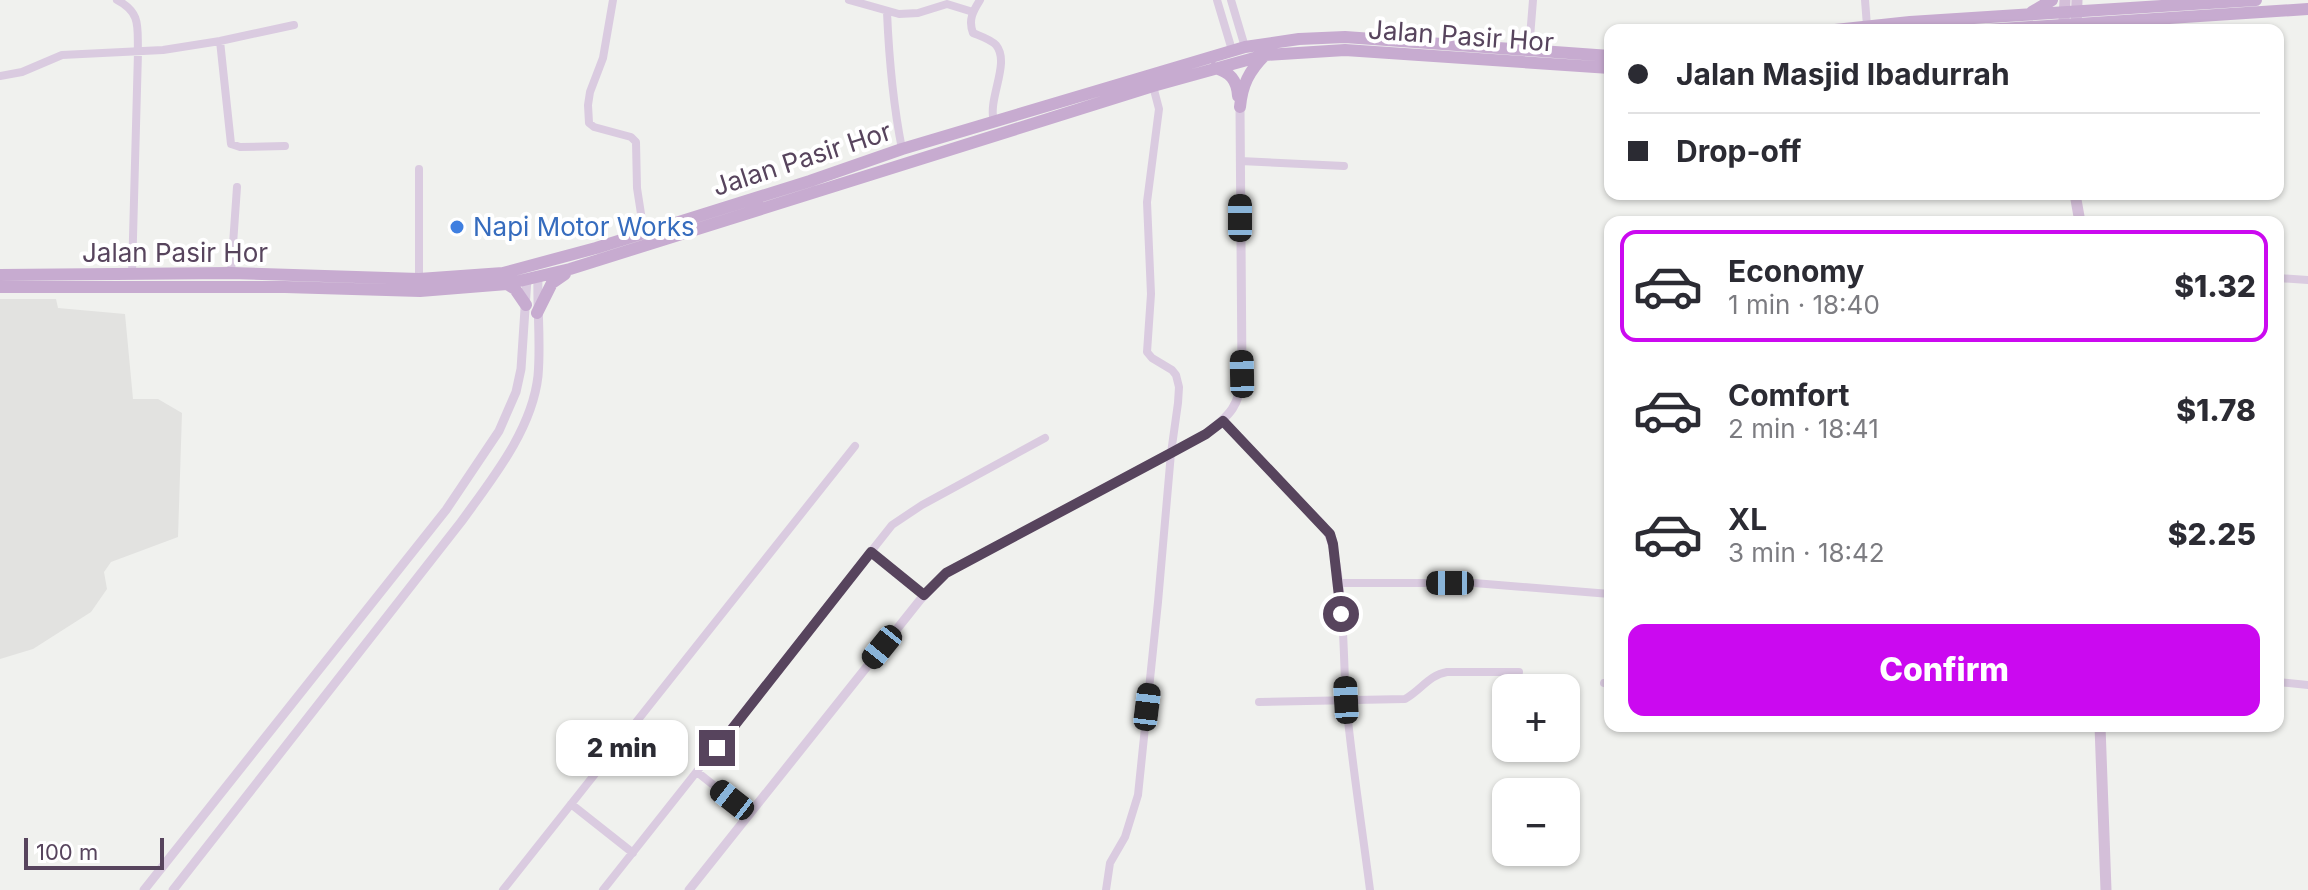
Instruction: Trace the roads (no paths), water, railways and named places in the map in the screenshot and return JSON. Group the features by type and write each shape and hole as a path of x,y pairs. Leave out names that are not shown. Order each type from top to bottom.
{"main road":[{"path":"2030,24 2039,9 2052,0"},
{"path":"2101,0 2127,9"},
{"path":"2030,24 2127,9 2256,0"},
{"path":"2070,17 2118,22 2308,9"},
{"path":"2113,24 2118,22"},
{"name":"Jalan Pasir Hor","path":"0,275 231,273 419,279 503,273 548,263 902,149 1238,49 1299,39 1345,37 1604,56"},
{"name":"Jalan Pasir Hor","path":"0,287 269,287 420,291 507,284 570,269 1153,86 1265,55 1345,50 1604,68"},
{"path":"1240,107 1245,80 1265,55"},
{"path":"1215,68 1233,78 1240,107"},
{"path":"537,313 552,283 570,269"},
{"path":"507,284 515,289 526,305"},
{"path":"2100,732 2106,890"}],"street":[{"path":"117,0 132,10 136,18 138,52 132,274"},
{"path":"613,0 603,58 590,92 587,113 589,123 594,127 631,137 636,142 637,188 644,233"},
{"path":"849,0 887,12 918,13 947,4 973,12"},
{"path":"980,0 970,26 973,33 996,45 1001,54 991,109 994,122"},
{"path":"1217,0 1238,49"},
{"path":"1231,0 1238,49"},
{"path":"1529,50 1533,0"},
{"path":"1865,0 1867,24"},
{"path":"887,12 889,57 902,149"},
{"path":"0,76 22,72 62,55 138,52 220,41 294,25"},
{"path":"220,41 231,144 240,147 285,146"},
{"path":"1106,890 1110,863 1130,825 1138,795 1179,387 1172,370 1147,352 1151,285 1147,202 1159,109 1153,86"},
{"path":"689,890 924,595 946,573 1206,434 1232,411 1238,398 1242,374 1240,107"},
{"path":"1240,161 1344,166"},
{"path":"419,169 419,279"},
{"path":"231,273 237,187"},
{"path":"144,890 446,510 499,431 516,392 526,305 533,278"},
{"path":"173,890 461,522 490,483 515,441 538,379 533,278"},
{"path":"2284,278 2308,280"},
{"path":"1223,421 1330,534 1338,583 1346,700 1370,890"},
{"path":"603,890 892,525 922,505 1045,438"},
{"path":"503,890 855,446"},
{"path":"871,552 924,595"},
{"path":"1338,583 1474,583 1604,594"},
{"path":"355,625 370,638"},
{"path":"1259,702 1405,699 1416,693 1435,674 1519,672"},
{"path":"2284,683 2308,685"},
{"path":"697,772 750,814"},
{"path":"571,804 633,853"}],"place":[{"name":"Napi Motor Works","path":"457,227"}]}
